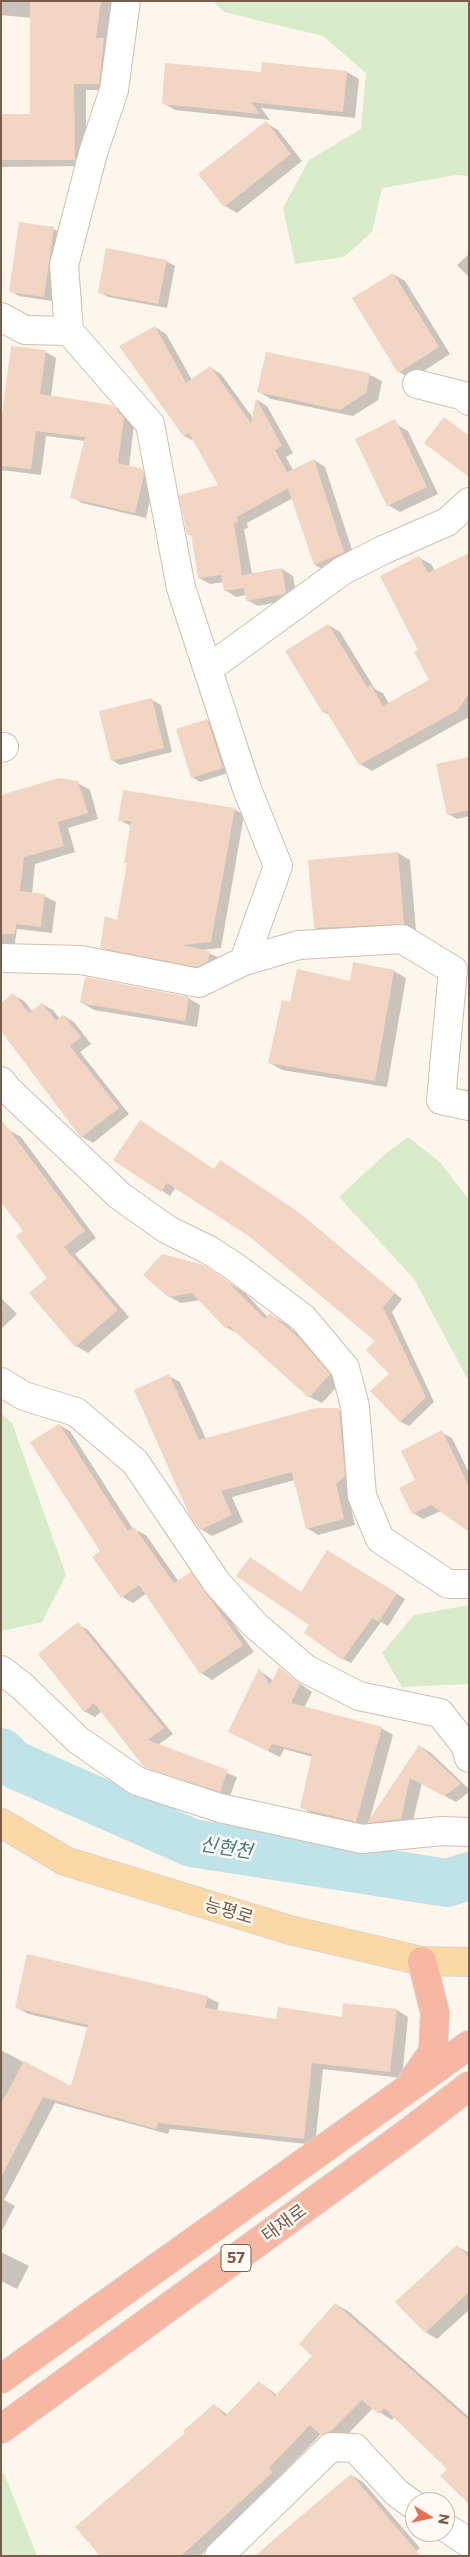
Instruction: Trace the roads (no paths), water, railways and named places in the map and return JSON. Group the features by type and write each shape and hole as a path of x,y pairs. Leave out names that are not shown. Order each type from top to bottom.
{"highway":[{"path":"404,2092 433,2052 436,2013 422,1961"},
{"name":"태재로","path":"1,2379 469,2045"},
{"name":"태재로","path":"1,2429 405,2135 469,2086"}],"main road":[{"name":"능평로","path":"1,1823 65,1861 290,1930 422,1961 469,1962"}],"street":[{"path":"126,1 114,90 91,162 64,265 69,331 150,424 181,588 247,789 278,866 244,961"},
{"path":"1,317 25,330 69,331"},
{"path":"417,384 464,396 469,401"},
{"path":"208,669 342,571 383,550 448,522 469,502"},
{"path":"1,958 81,960 199,983 244,961 299,946 402,939 453,970 442,1100 469,1106"},
{"path":"1,1081 69,1150 120,1196 168,1230 209,1250 235,1266 303,1318 344,1368 355,1406 362,1496 380,1539 448,1584 469,1584"},
{"path":"1,1382 24,1396 76,1412 135,1462 217,1583 255,1625 306,1669 359,1696 440,1713 465,1745 469,1758"},
{"path":"1,1670 22,1686 78,1740 137,1781 220,1808 362,1839 442,1831 469,1832"},
{"path":"219,2556 332,2447 356,2448 397,2493 405,2499"},
{"path":"455,2534 469,2543"}],"waterway":[{"name":"신현천","path":"1,1752 13,1764 192,1843 447,1883 469,1876"}]}
